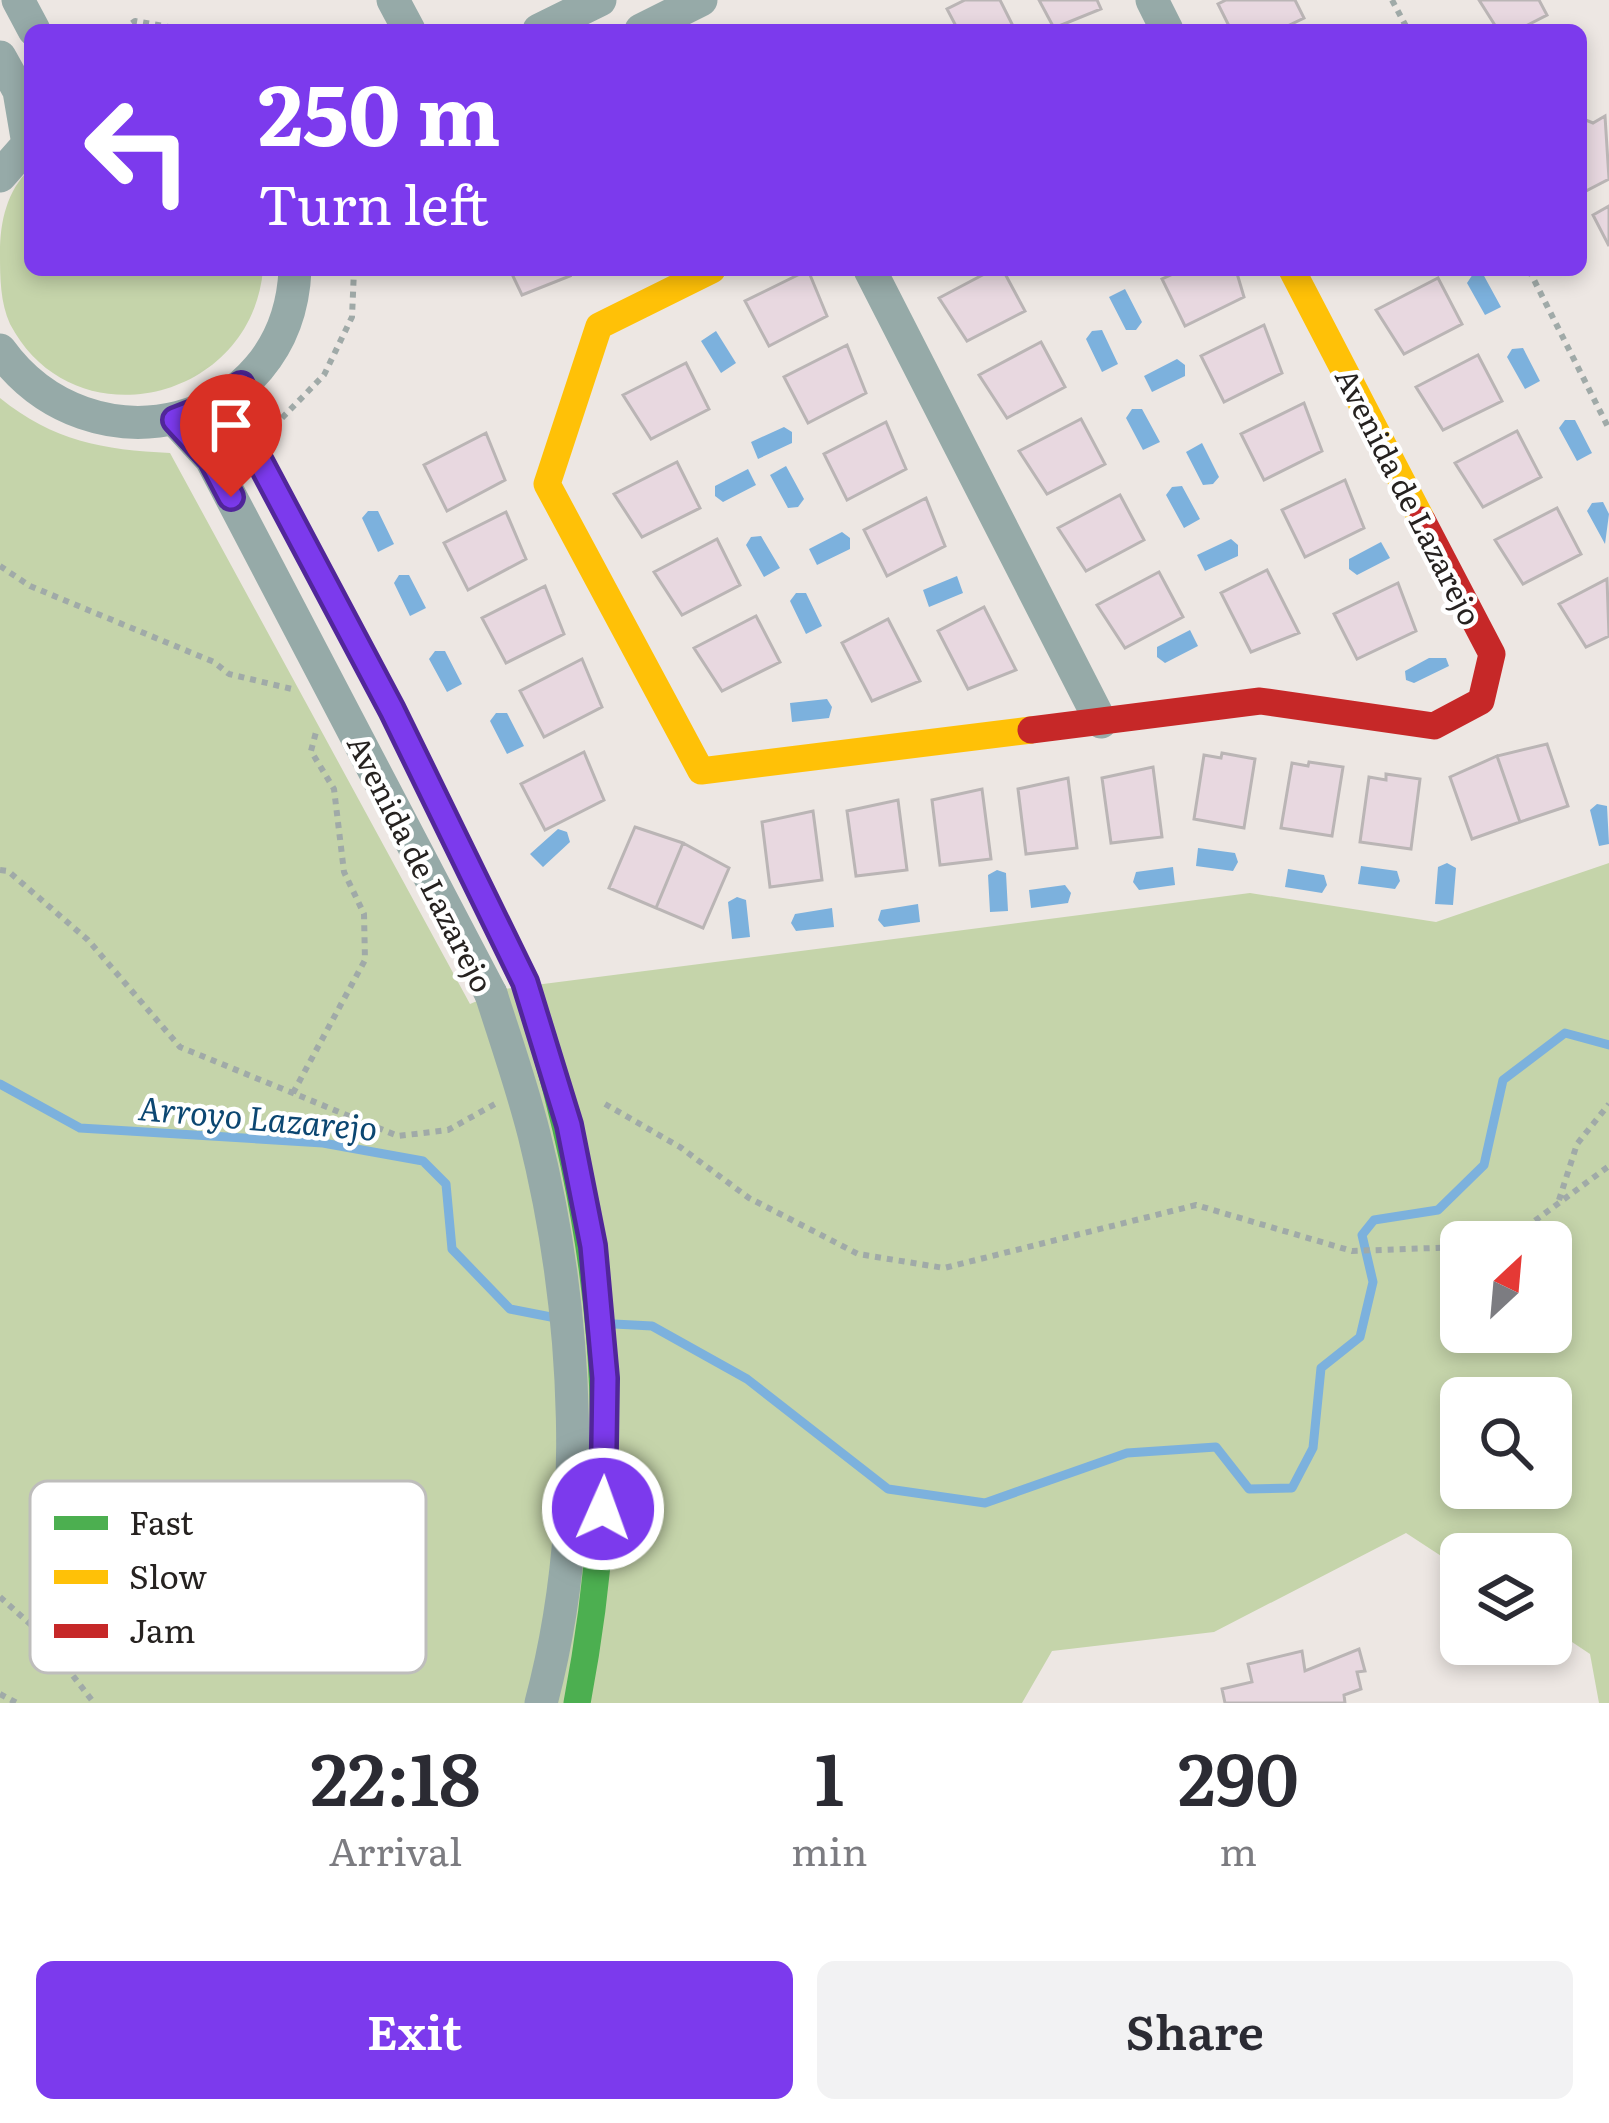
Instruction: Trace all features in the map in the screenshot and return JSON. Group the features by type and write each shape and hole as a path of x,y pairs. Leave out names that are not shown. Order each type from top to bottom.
{"street":[{"path":"551,24 600,0"},
{"path":"653,24 701,0"},
{"path":"0,57 19,91 24,117"},
{"path":"0,176 24,149"},
{"path":"0,350 18,374 51,401 90,418 133,425 175,420 211,406 241,385 266,358 284,326 294,276"},
{"name":"Avenida de Lazarejo","path":"700,276 599,326 547,484 701,771 1260,701 1433,726 1481,701 1492,654 1295,276"},
{"path":"873,276 1101,722"},
{"name":"Avenida de Lazarejo","path":"241,385 248,439 392,710 525,982 569,1125 593,1246 605,1378 598,1579 577,1703"},
{"name":"Avenida de Lazarejo","path":"175,420 211,459 491,994 534,1133 556,1249 569,1380 564,1574 542,1703"}],"path":[{"path":"248,439 293,411 323,376 352,317 354,276"},
{"path":"1532,276 1609,429"},
{"path":"0,566 30,586 214,662 229,674 290,686 299,701"},
{"path":"293,1093 365,960 364,914 344,872 334,789 311,751 317,733 308,717"},
{"path":"0,870 8,871 88,940 181,1047 398,1136 448,1130 496,1103"},
{"path":"586,1104 608,1104 680,1147 749,1198 858,1254 880,1258 944,1268 1196,1205 1352,1251 1440,1248"},
{"path":"1558,1201 1577,1144 1609,1104"},
{"path":"1533,1221 1609,1166"},
{"path":"0,1597 30,1624"},
{"path":"71,1673 94,1703"},
{"path":"0,1694 17,1703"}],"green space":[{"path":"24,177 24,276 261,276 251,315 227,351 194,377 156,392 115,394 74,385 38,362 10,324 4,307 0,241 3,218"},
{"path":"0,398 59,434 123,449 170,453 470,1004 505,989 1250,893 1436,922 1609,863 1609,1703 1599,1703 1590,1654 1572,1642 1572,1533 1440,1533 1440,1555 1406,1533 1214,1632 1052,1651 1022,1703 0,1703"}],"water":[{"path":"1472,276 1484,276 1501,307 1485,315 1467,283"},
{"path":"1125,289 1142,322 1136,330 1126,330 1109,297"},
{"path":"1102,330 1118,364 1102,372 1086,339 1092,331"},
{"path":"716,331 736,363 721,373 701,341"},
{"path":"1523,348 1540,381 1525,389 1507,357 1512,349"},
{"path":"1177,359 1185,365 1185,376 1152,392 1144,376"},
{"path":"1132,409 1142,409 1160,442 1143,450 1126,418"},
{"path":"1565,420 1575,420 1592,453 1577,461 1559,428"},
{"path":"784,427 792,432 792,443 758,459 751,442"},
{"path":"1202,443 1219,477 1213,484 1203,485 1186,452"},
{"path":"786,466 804,499 798,507 788,508 770,475"},
{"path":"748,469 756,485 723,502 715,496 715,486"},
{"path":"1182,486 1200,519 1184,528 1166,495 1172,487"},
{"path":"1603,502 1609,514 1605,544 1587,511 1592,503"},
{"path":"368,511 378,511 394,544 378,552 362,518"},
{"path":"842,532 850,538 850,549 817,565 809,549"},
{"path":"761,536 780,568 764,577 746,545 751,537"},
{"path":"1231,539 1238,545 1238,556 1205,571 1197,555"},
{"path":"1381,542 1390,558 1357,575 1349,569 1349,559"},
{"path":"399,575 409,575 426,608 410,616 394,583"},
{"path":"957,576 963,593 929,607 923,590"},
{"path":"796,593 806,593 822,626 806,634 790,601"},
{"path":"1190,630 1198,646 1165,663 1157,657 1157,647"},
{"path":"435,651 445,651 462,684 447,692 429,659"},
{"path":"1429,658 1446,658 1449,666 1414,683 1406,680 1405,671"},
{"path":"827,699 832,707 829,718 792,722 790,703"},
{"path":"496,713 507,713 524,746 507,754 490,721"},
{"path":"1597,804 1607,806 1609,844 1599,846 1590,810"},
{"path":"558,829 567,832 570,842 543,867 530,854"},
{"path":"1198,848 1235,853 1238,862 1233,871 1196,866"},
{"path":"1447,863 1456,868 1453,905 1435,904 1438,867"},
{"path":"1361,866 1397,871 1400,881 1395,889 1358,884"},
{"path":"1173,867 1175,885 1139,890 1133,882 1136,872"},
{"path":"1288,869 1324,875 1327,885 1322,893 1285,887"},
{"path":"997,870 1006,873 1008,911 990,912 988,875"},
{"path":"1065,885 1071,893 1068,903 1031,908 1029,890"},
{"path":"737,897 746,900 750,937 732,939 728,902"},
{"path":"918,904 920,922 884,927 878,920 881,910"},
{"path":"832,908 834,927 796,931 791,923 795,914"}],"building":[{"path":"965,0 1000,0 1012,24 955,24 947,9"},
{"path":"1039,0 1097,0 1101,9 1064,24 1052,24"},
{"path":"1295,0 1304,18 1292,24 1228,24 1218,4"},
{"path":"1479,0 1539,0 1547,15 1530,24 1494,24"},
{"path":"1605,116 1609,179 1587,190 1587,120 1593,123"},
{"path":"1609,206 1609,246 1593,215"},
{"path":"513,276 570,276 522,295"},
{"path":"796,276 810,276 827,316 769,346 745,301"},
{"path":"981,276 1006,276 1025,311 967,341 939,298"},
{"path":"1238,276 1244,297 1185,326 1162,279"},
{"path":"1438,278 1462,324 1404,354 1376,310"},
{"path":"1264,325 1282,373 1224,402 1201,356"},
{"path":"1041,342 1065,387 1007,418 979,375"},
{"path":"847,345 866,393 808,423 784,377"},
{"path":"1478,355 1502,401 1443,430 1416,387"},
{"path":"686,363 709,409 651,439 623,395"},
{"path":"1304,403 1322,451 1264,480 1241,434"},
{"path":"1081,419 1105,464 1047,494 1019,451"},
{"path":"886,422 906,469 847,500 824,454"},
{"path":"1517,431 1541,477 1483,507 1455,463"},
{"path":"486,433 505,480 447,511 424,465"},
{"path":"677,462 700,508 642,537 614,494"},
{"path":"1345,480 1364,528 1305,557 1282,510"},
{"path":"1120,495 1144,540 1086,571 1058,528"},
{"path":"926,498 945,546 887,576 864,530"},
{"path":"1557,508 1581,554 1523,584 1495,540"},
{"path":"506,512 526,559 468,590 444,543"},
{"path":"717,539 740,585 682,615 654,572"},
{"path":"1267,570 1299,633 1251,652 1221,593"},
{"path":"1159,572 1183,617 1125,648 1097,605"},
{"path":"1607,579 1609,636 1586,647 1559,604"},
{"path":"1398,583 1416,631 1357,659 1334,614"},
{"path":"545,586 564,634 506,663 482,618"},
{"path":"984,607 1016,670 968,689 938,631"},
{"path":"756,616 780,662 722,691 694,648"},
{"path":"888,619 920,681 872,701 842,643"},
{"path":"582,659 602,707 544,737 520,691"},
{"path":"1547,744 1568,806 1520,822 1497,756"},
{"path":"584,752 604,800 545,830 521,784"},
{"path":"1222,753 1255,759 1244,828 1194,819 1204,755 1221,758"},
{"path":"1497,756 1520,822 1472,839 1450,777"},
{"path":"1309,762 1343,767 1332,836 1281,828 1292,763 1308,766"},
{"path":"1153,767 1162,837 1111,843 1102,778"},
{"path":"1386,774 1420,779 1411,849 1360,842 1369,777 1386,780"},
{"path":"1068,778 1077,848 1026,854 1018,789"},
{"path":"982,789 991,859 940,865 932,800"},
{"path":"898,800 907,870 856,876 847,811"},
{"path":"813,811 822,880 770,887 762,822"},
{"path":"635,827 683,843 656,908 609,888"},
{"path":"683,843 729,868 703,928 656,908"},
{"path":"1359,1649 1365,1671 1357,1672 1361,1689 1344,1695 1345,1703 1225,1703 1222,1689 1252,1682 1248,1664 1302,1651 1305,1671"}],"waterway":[{"name":"Arroyo Lazarejo","path":"614,1324 652,1326 747,1379 888,1489 985,1503 1127,1453 1216,1447 1249,1489 1292,1488 1313,1448 1321,1368 1360,1337 1373,1282 1362,1235 1374,1220 1438,1210 1484,1165 1503,1080 1565,1033 1609,1045"},
{"name":"Arroyo Lazarejo","path":"0,1084 80,1128 323,1143 423,1161 446,1184 452,1249 510,1309 556,1318"}],"traffic: slow":[{"path":"700,276 599,326 547,484 701,771 1031,730"},
{"path":"1295,276 1422,520"},
{"path":"241,385 248,439 392,710 525,982"}],"traffic: jam":[{"path":"1031,730 1260,701 1434,726 1481,701 1492,654 1422,520"}],"traffic: fast":[{"path":"525,982 574,1164 600,1339 601,1515 577,1703"}],"route":[{"path":"231,497 211,459 175,420 211,406 241,385 248,439 392,710 525,982 569,1125 593,1246 605,1378 603,1509"}]}
